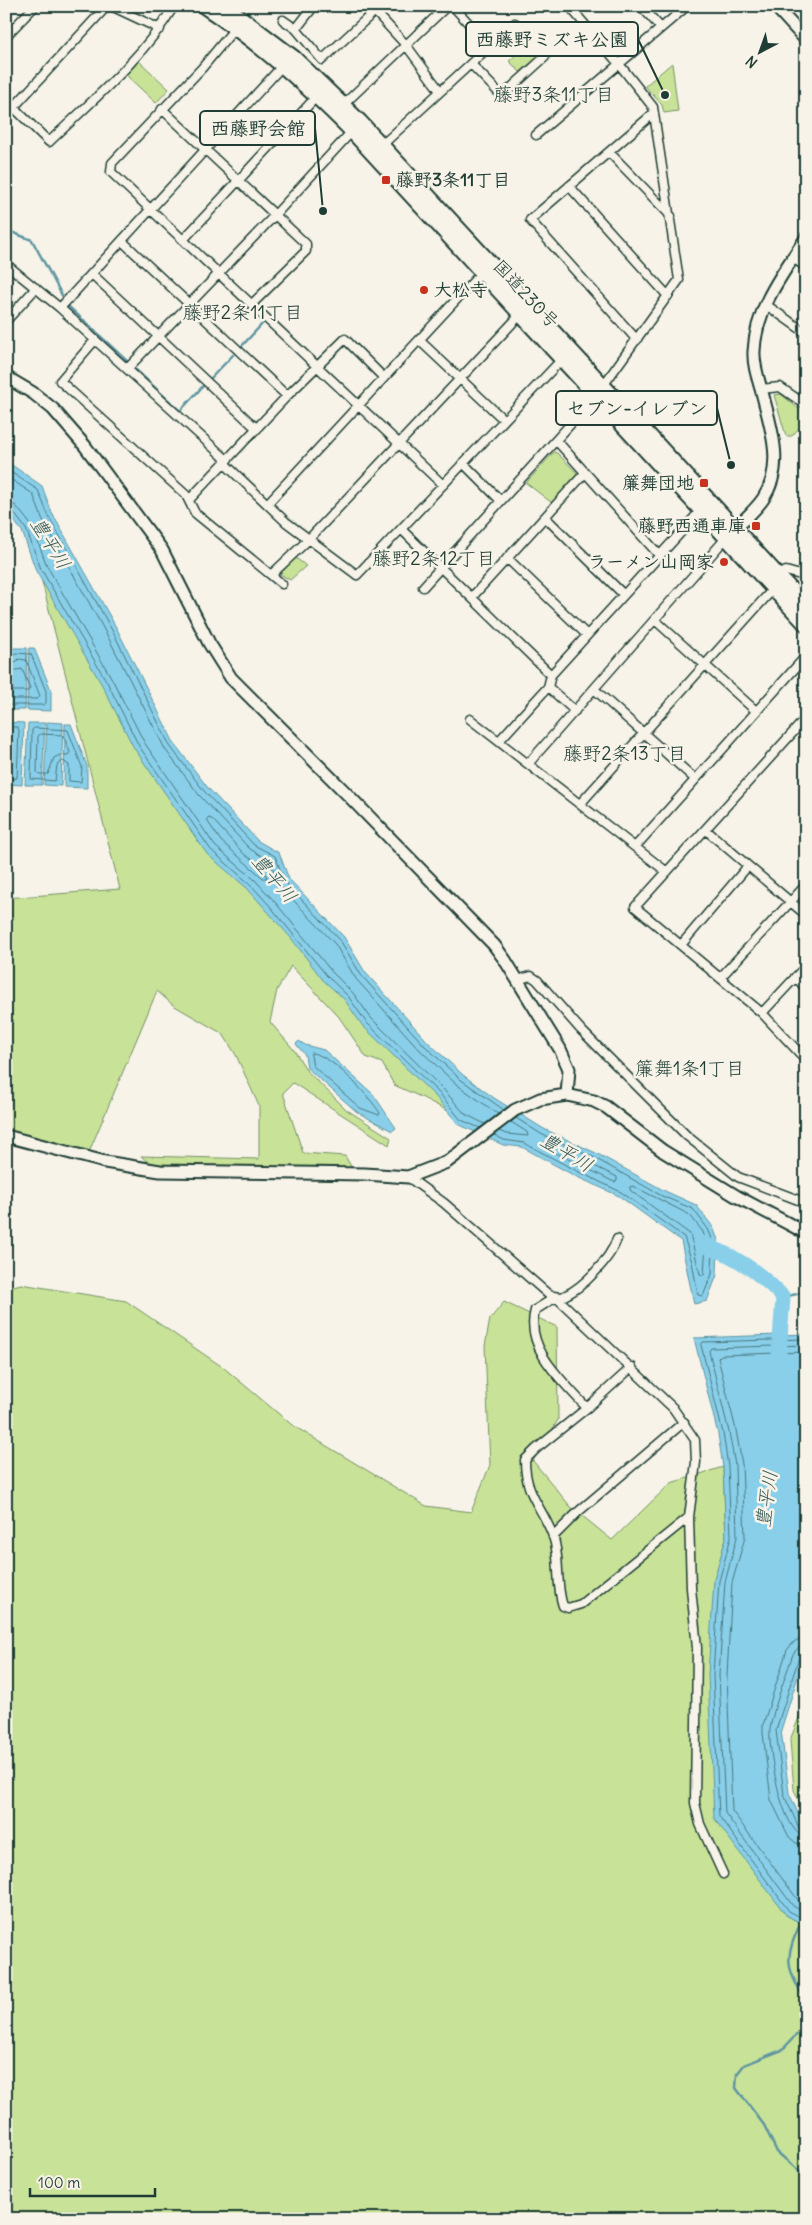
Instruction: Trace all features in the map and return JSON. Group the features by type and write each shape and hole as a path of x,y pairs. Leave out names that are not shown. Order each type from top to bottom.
{"highway":[{"name":"国道230号","path":"204,6 284,64 317,96 382,145 486,269"},
{"name":"国道230号","path":"225,6 294,58 343,105 356,127 731,533 806,624"},
{"name":"国道230号","path":"773,582 806,606"}],"street":[{"path":"6,36 35,6"},
{"path":"14,107 107,6"},
{"path":"111,6 160,29"},
{"path":"6,100 49,142 124,70 160,29 174,6"},
{"path":"296,29 314,6"},
{"path":"453,6 489,46"},
{"path":"423,587 599,392 679,280 671,216 653,107 569,6"},
{"path":"641,6 661,28"},
{"path":"536,135 687,6"},
{"path":"775,6 806,40"},
{"path":"343,105 442,8"},
{"path":"283,20 296,29 322,60 373,9 406,45 440,91"},
{"path":"382,145 515,23 546,57 502,96 471,64"},
{"path":"236,28 202,68 112,163 111,172 317,364 443,485"},
{"path":"60,308 284,64"},
{"path":"183,240 317,96"},
{"path":"162,109 306,244 306,251 252,304"},
{"path":"637,340 530,220 654,113"},
{"path":"127,369 188,303 275,215 356,127"},
{"path":"609,152 671,216"},
{"path":"569,186 668,296"},
{"path":"528,764 763,498 775,470 774,439 754,352 757,329 764,304 806,238"},
{"path":"122,241 286,396"},
{"path":"793,258 806,267"},
{"path":"6,264 60,308 127,369 267,504 308,540 357,575 565,355"},
{"path":"267,504 486,269"},
{"path":"92,274 257,429"},
{"path":"6,320 36,288"},
{"path":"764,304 806,333"},
{"path":"271,575 308,540 524,310"},
{"path":"189,500 317,364 346,339 384,378"},
{"path":"95,340 60,381 186,495 195,513 282,584"},
{"path":"419,340 504,420"},
{"path":"6,377 33,393 53,409 85,446 162,550 209,642 231,678 478,926 505,960 560,1049 569,1069 567,1094"},
{"path":"761,389 780,386 806,405"},
{"path":"556,440 660,556"},
{"path":"464,463 501,501"},
{"path":"472,597 585,473"},
{"path":"499,741 548,687 551,675 705,506"},
{"path":"545,517 624,595"},
{"path":"401,529 551,675"},
{"path":"507,558 587,635"},
{"path":"580,804 704,665 773,582 786,571 806,578"},
{"path":"655,620 756,711"},
{"path":"635,847 806,656"},
{"path":"548,687 575,712"},
{"path":"594,689 695,780"},
{"path":"470,718 667,872"},
{"path":"806,718 635,907 762,1013 806,1060"},
{"path":"706,830 806,915"},
{"path":"681,945 748,866"},
{"path":"720,978 806,885"},
{"path":"762,1013 806,966"},
{"path":"517,980 531,976 537,980 581,1030 687,1136 738,1177 800,1201 806,1208"},
{"path":"795,977 806,988"},
{"path":"6,1136 105,1162 160,1171 355,1174 408,1177 447,1162 515,1110 540,1099 567,1094 594,1101 606,1107 663,1151 736,1196 803,1227"},
{"path":"408,1177 444,1202 549,1295 556,1297 564,1296 590,1277 613,1251 617,1239"},
{"path":"556,1297 632,1367 673,1408 695,1440 696,1462 689,1517 691,1588 697,1648 694,1803 700,1824 723,1874"},
{"path":"556,1297 535,1310 533,1329 537,1343 546,1360 587,1408"},
{"path":"632,1367 525,1460 525,1476 530,1493 553,1537 559,1594 563,1606 568,1608 581,1604 689,1517"},
{"path":"553,1537 578,1512 684,1422"}],"green space":[{"path":"527,45 538,57 520,72 509,61"},
{"path":"139,61 169,89 156,103 126,75"},
{"path":"672,63 678,111 664,113 662,105 645,86"},
{"path":"781,394 806,415 806,420 792,436 786,436 774,395"},
{"path":"554,452 578,474 552,503 526,483"},
{"path":"296,558 306,566 290,580 280,574"},
{"path":"40,574 174,792 475,1125 394,1085 382,1063 366,1057 339,1017 291,966 277,990 270,1022 294,1050 307,1071 347,1110 391,1138 389,1145 293,1083 283,1093 303,1153 345,1156 352,1168 150,1164 141,1156 259,1159 259,1106 236,1055 223,1034 173,1005 157,991 89,1152 6,1130 6,898 120,889"},
{"path":"21,1284 126,1301 224,1368 292,1425 426,1506 471,1512 490,1465 485,1346 490,1319 504,1302 557,1327 558,1420 533,1461 570,1506 612,1540 671,1483 723,1467 726,1538 714,1580 786,1915 806,1926 806,2219 6,2219 6,1288"},
{"path":"806,1700 806,1816 794,1790 790,1740"}],"water":[{"path":"6,461 42,486 52,513 117,629 174,743 208,788 258,841 279,853 289,879 344,937 365,972 428,1042 463,1075 494,1098 544,1129 596,1153 665,1191 696,1205 713,1227 718,1240 717,1275 707,1301 694,1304 681,1241 619,1196 575,1176 522,1147 503,1145 458,1124 437,1098 362,1025 344,999 323,980 291,938 247,888 207,854 134,748 102,685 36,571 22,531 6,511"},
{"path":"9,648 27,648 25,710 7,710"},
{"path":"29,648 34,648 51,690 51,711 27,710"},
{"path":"7,722 24,723 22,785 6,784"},
{"path":"47,722 63,723 61,786 44,785"},
{"path":"28,723 45,723 42,785 25,785"},
{"path":"65,724 71,724 87,766 87,788 64,787"},
{"path":"299,1041 305,1045 324,1050 373,1094 396,1128 392,1131 357,1112 307,1068 305,1055 296,1044"},
{"path":"806,1334 806,1651 781,1730 789,1793 806,1831 806,1926 786,1915 714,1818 708,1675 714,1580 726,1538 723,1467 718,1434 694,1338"}],"waterway":[{"path":"6,230 32,240 64,299"},
{"path":"69,307 128,362"},
{"path":"240,348 264,322"},
{"path":"210,379 233,355"},
{"path":"136,370 180,411 204,385"},
{"name":"豊平川","path":"700,1242 746,1266 762,1277 783,1297 779,1353"},
{"path":"783,1297 806,1292"},
{"path":"802,1920 792,1944 789,1962 794,1979 806,2002"},
{"path":"806,2019 801,2030 782,2050 744,2065 737,2074 736,2088 764,2125 777,2152 806,2177"}],"place":[{"name":"西藤野ミズキ公園","path":"665,95"},
{"name":"藤野3条11丁目","path":"386,180"},
{"name":"西藤野会館","path":"323,211"},
{"name":"大松寺","path":"424,290"},
{"name":"セブン-イレブン","path":"731,465"},
{"name":"簾舞団地","path":"704,483"},
{"name":"藤野西通車庫","path":"756,526"},
{"name":"ラーメン山岡家","path":"724,562"}],"district":[{"name":"藤野3条11丁目","path":"554,94"},
{"name":"藤野2条11丁目","path":"243,312"},
{"name":"藤野2条12丁目","path":"434,558"},
{"name":"藤野2条13丁目","path":"625,753"},
{"name":"簾舞1条1丁目","path":"690,1068"}]}
